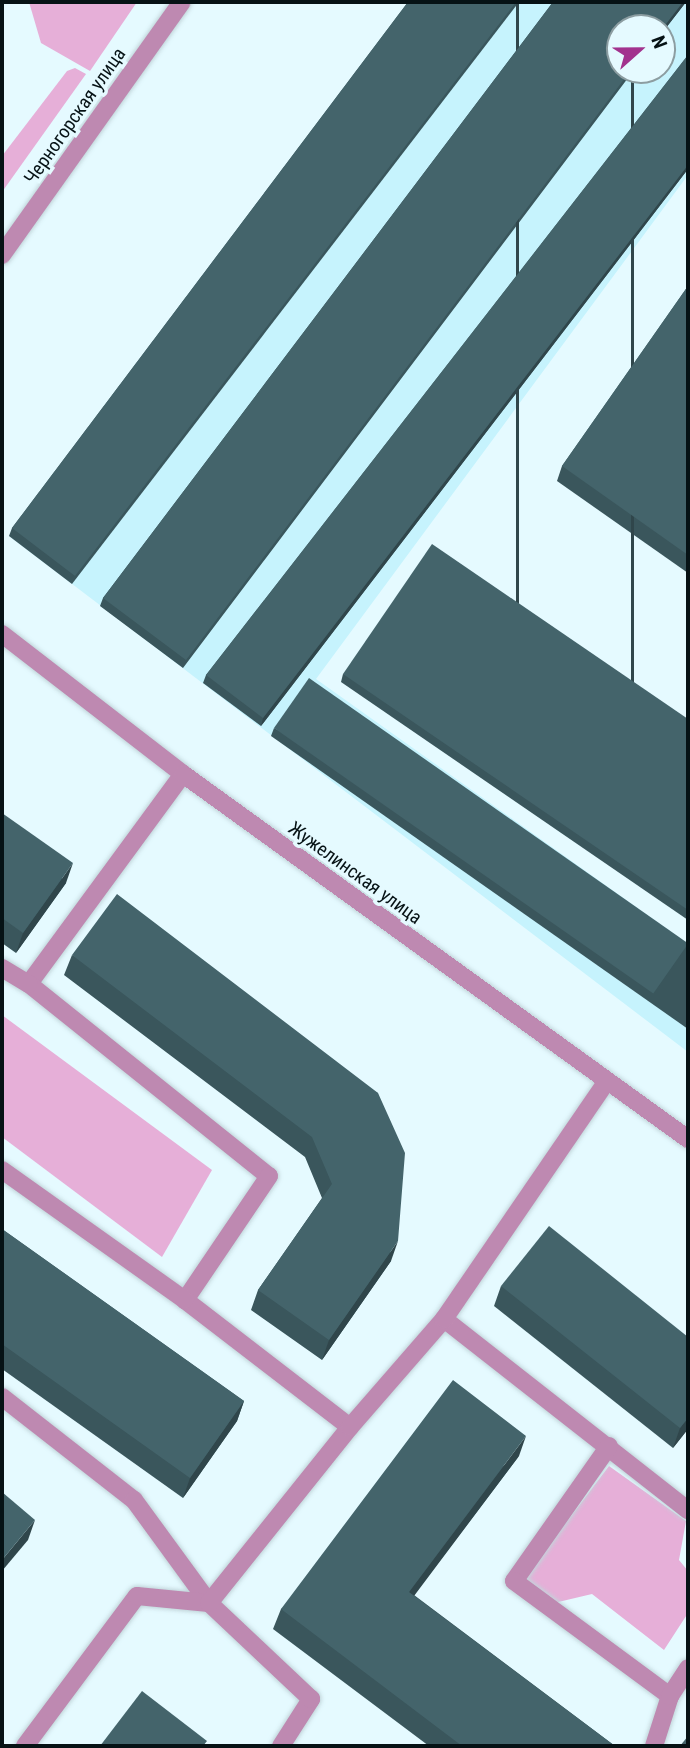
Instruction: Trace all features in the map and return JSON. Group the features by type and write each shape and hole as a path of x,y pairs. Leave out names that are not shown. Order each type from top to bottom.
{"street":[{"name":"Черногорская улица","path":"2,255 182,2"},
{"name":"Жужелинская улица","path":"2,634 183,774 688,1139"},
{"path":"29,984 183,774"},
{"path":"2,968 29,984 269,1176 185,1300"},
{"path":"209,1603 350,1427 444,1319 607,1082"},
{"path":"2,1170 185,1300 350,1427"},
{"path":"444,1319 688,1509"},
{"path":"2,1397 134,1500 209,1603 311,1699 281,1746"},
{"path":"609,1446 514,1581 670,1696"},
{"path":"25,1746 137,1596 209,1603"},
{"path":"654,1746 670,1696 688,1668"}],"shaded area":[{"path":"29,2 137,2 90,71 41,43"},
{"path":"413,2 688,2 688,175 316,679 688,944 688,1052 9,536"},
{"path":"75,68 86,74 2,192 2,156 67,71"},
{"path":"2,1015 212,1170 162,1257 2,1137"},
{"path":"609,1466 686,1521 679,1560 688,1571 688,1613 664,1650 592,1594 554,1603 522,1581"}],"building":[{"path":"408,2 516,2 75,576 12,528"},
{"path":"553,2 683,2 674,14 606,14 606,84 620,84 186,660 103,598"},
{"path":"688,55 688,165 263,718 206,675 665,84 676,84 676,70"},
{"path":"688,286 688,555 562,466"},
{"path":"432,544 688,719 688,910 343,674"},
{"path":"309,678 688,943 653,994 274,728"},
{"path":"2,813 73,863 23,933 2,918"},
{"path":"117,894 378,1093 405,1153 398,1241 329,1340 258,1290 332,1184 312,1137 72,955"},
{"path":"549,1226 688,1337 688,1418 680,1428 501,1286"},
{"path":"2,1229 244,1401 190,1478 2,1344"},
{"path":"453,1380 526,1436 409,1592 615,1746 462,1746 281,1609"},
{"path":"2,1492 35,1520 2,1560"},
{"path":"142,1691 207,1741 203,1746 100,1746"},
{"path":"688,1736 688,1746 680,1746"}]}
